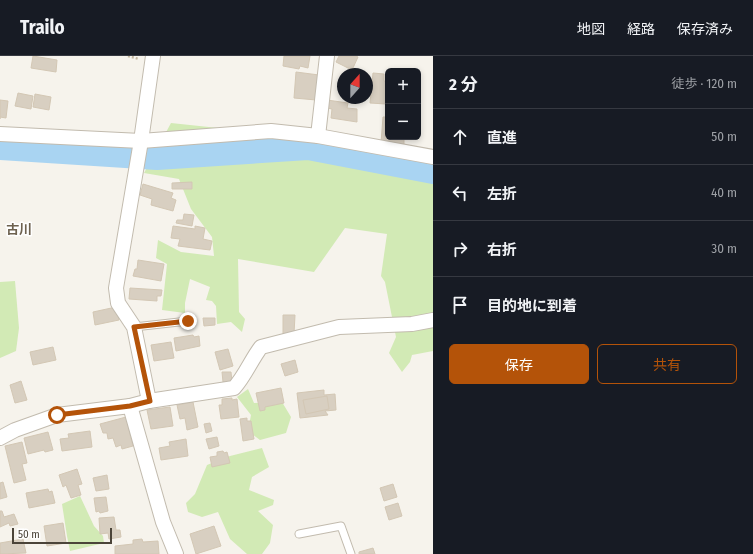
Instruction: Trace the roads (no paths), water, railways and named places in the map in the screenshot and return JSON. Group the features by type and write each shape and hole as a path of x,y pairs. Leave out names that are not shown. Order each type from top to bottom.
{"street":[{"path":"150,401 134,327 118,303 116,288 141,141 152,56"},
{"path":"318,136 327,56"},
{"path":"0,134 141,141 271,131 318,136 433,157"},
{"path":"0,438 15,430 57,415 130,406 150,401 234,388 240,382 261,347 339,327 412,324 433,320"},
{"path":"130,406 162,522 176,554"}],"lane":[{"path":"134,327 188,321"},
{"path":"299,534 341,526 351,554"}],"waterway":[{"path":"0,148 157,158 308,148 433,172"}],"district":[{"name":"古川","path":"19,229"}]}
